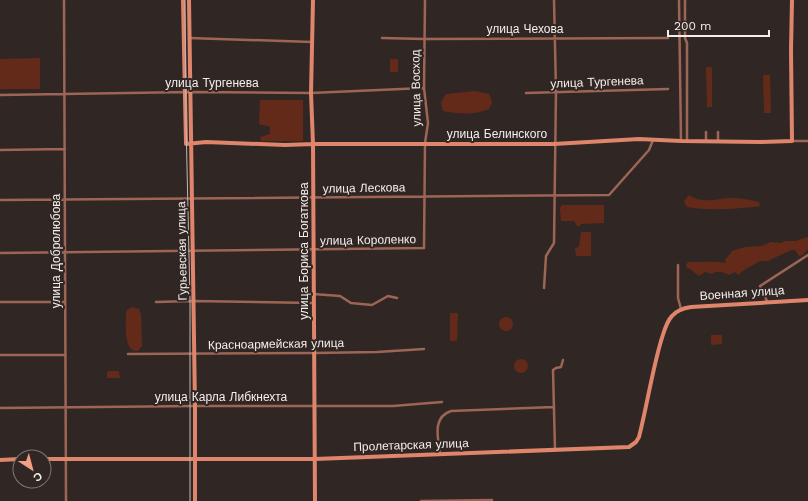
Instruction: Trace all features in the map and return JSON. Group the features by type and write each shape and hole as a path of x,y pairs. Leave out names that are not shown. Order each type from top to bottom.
{"main road":[{"name":"Гурьевская улица","path":"183,0 193,251 196,406 195,501"},
{"name":"Гурьевская улица","path":"187,92 189,0"},
{"name":"улица Бориса Богаткова","path":"313,0 311,93 313,144 315,501"},
{"path":"792,0 790,50 792,141"},
{"name":"улица Белинского","path":"188,144 206,142 285,145 424,143 554,144 640,139 681,141 792,141"},
{"name":"Военная улица","path":"680,310 691,307 767,301 808,300"},
{"name":"Пролетарская улица","path":"52,459 315,459 616,449 629,447 636,442 642,425 653,371 666,326 671,317 680,310"},
{"path":"0,460 12,460"}],"street":[{"name":"улица Добролюбова","path":"64,0 66,501"},
{"name":"улица Восход","path":"424,248 424,143 428,123 424,88 425,0"},
{"path":"544,288 546,256 554,243 554,144 556,91 554,0"},
{"path":"679,0 681,141"},
{"path":"685,0 685,38 687,43 687,141"},
{"path":"189,38 313,42"},
{"name":"улица Чехова","path":"382,38 668,38"},
{"name":"улица Тургенева","path":"0,95 187,92 311,93 424,88"},
{"name":"улица Тургенева","path":"526,93 668,89"},
{"path":"706,132 706,141"},
{"path":"718,132 718,141"},
{"name":"улица Лескова","path":"0,200 609,195 649,150 653,140"},
{"name":"улица Белинского","path":"792,141 808,140"},
{"path":"0,150 65,150"},
{"name":"улица Короленко","path":"0,253 424,248"},
{"path":"767,301 760,286 808,255"},
{"path":"678,265 678,298 680,310"},
{"path":"313,294 340,296 351,303 372,305 388,296 397,298"},
{"path":"156,302 194,301 314,303"},
{"path":"0,302 65,302"},
{"name":"Красноармейская улица","path":"128,354 194,355 384,352 424,349"},
{"path":"0,355 65,355"},
{"path":"555,450 553,370 561,367 563,360"},
{"name":"улица Карла Либкнехта","path":"0,408 314,405 393,406 442,402"},
{"path":"440,454 437,432 439,420 446,413 451,411 554,407"},
{"path":"421,501 492,500"}],"shaded area":[{"path":"40,58 40,89 0,89 0,59"},
{"path":"390,59 398,59 398,72 390,72"},
{"path":"706,67 712,67 712,107 707,107"},
{"path":"763,75 770,75 771,113 764,113"},
{"path":"475,91 489,94 492,102 489,109 466,113 443,111 441,102 446,94"},
{"path":"260,100 303,100 303,141 261,141 260,137 270,134 270,127 259,124"},
{"path":"689,195 694,198 704,200 731,198 745,199 759,202 760,206 724,209 687,207 684,201"},
{"path":"562,205 604,205 604,223 581,224 580,226 577,226 574,221 561,221 560,208"},
{"path":"581,232 591,232 591,256 576,256 575,248 579,247"},
{"path":"808,237 808,249 803,255 799,256 795,250 791,250 768,261 760,261 738,275 735,272 729,275 720,272 712,274 705,272 699,276 687,268 686,264 689,262 726,263 725,260 732,251 745,247 762,246 771,242 781,243 785,241 796,241"},
{"path":"132,307 139,309 141,314 142,346 138,351 133,350 130,347 126,337 126,314 127,310"},
{"path":"450,313 458,313 457,341 450,341"},
{"path":"506,317 511,319 513,324 511,329 506,331 501,329 499,324 501,319"},
{"path":"711,335 722,335 722,344 711,345"},
{"path":"521,359 526,361 528,366 526,371 521,373 516,371 514,366 516,361"},
{"path":"119,371 120,378 107,378 107,372"}],"tram line":[{"path":"185,0 190,301 190,501"}]}
